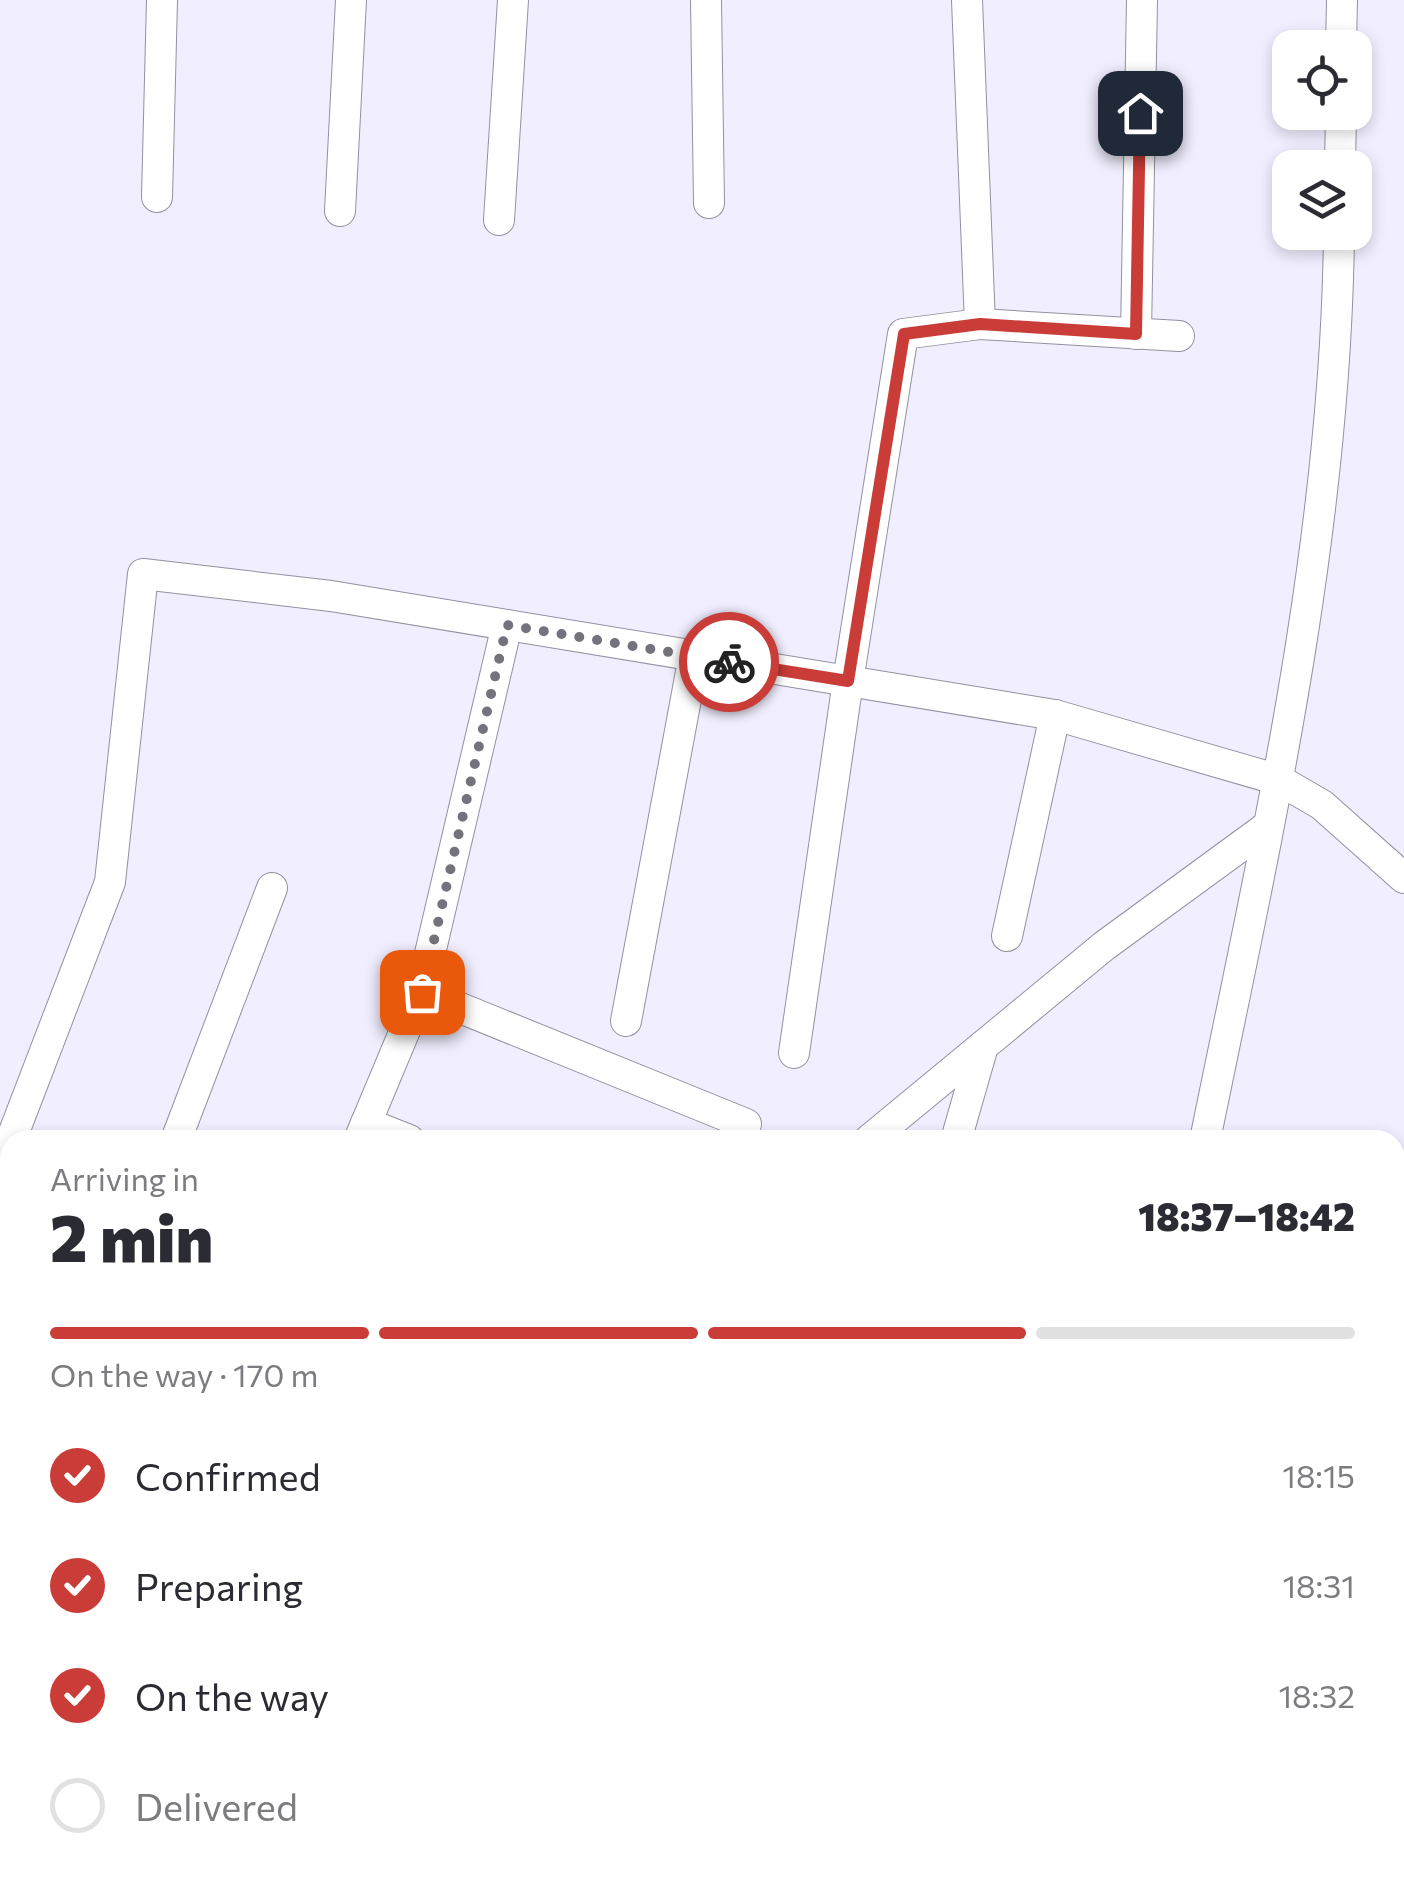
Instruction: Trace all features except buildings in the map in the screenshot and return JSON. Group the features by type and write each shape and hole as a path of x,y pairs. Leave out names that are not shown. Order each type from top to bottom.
{"street":[{"path":"158,197 162,0"},
{"path":"340,211 351,0"},
{"path":"499,220 513,0"},
{"path":"706,0 709,204"},
{"path":"967,0 980,324"},
{"path":"1136,334 1142,0"},
{"path":"1341,30 1342,0"},
{"path":"1207,1130 1280,780 1324,478 1338,320 1339,250"},
{"path":"794,1053 904,334 980,324 1179,336"},
{"path":"16,1130 110,882 143,574 331,596 1055,715 1280,780 1322,806 1404,878"},
{"path":"362,1130 422,992 507,625"},
{"path":"626,1021 694,656"},
{"path":"1007,936 1055,715"},
{"path":"881,1130 1104,946 1268,826"},
{"path":"180,1130 272,888"},
{"path":"422,992 746,1124"},
{"path":"959,1130 983,1046"}],"way so far":[{"path":"422,992 507,625 729,662"}],"route":[{"path":"729,662 848,681 904,334 980,324 1136,334 1140,113"}]}
